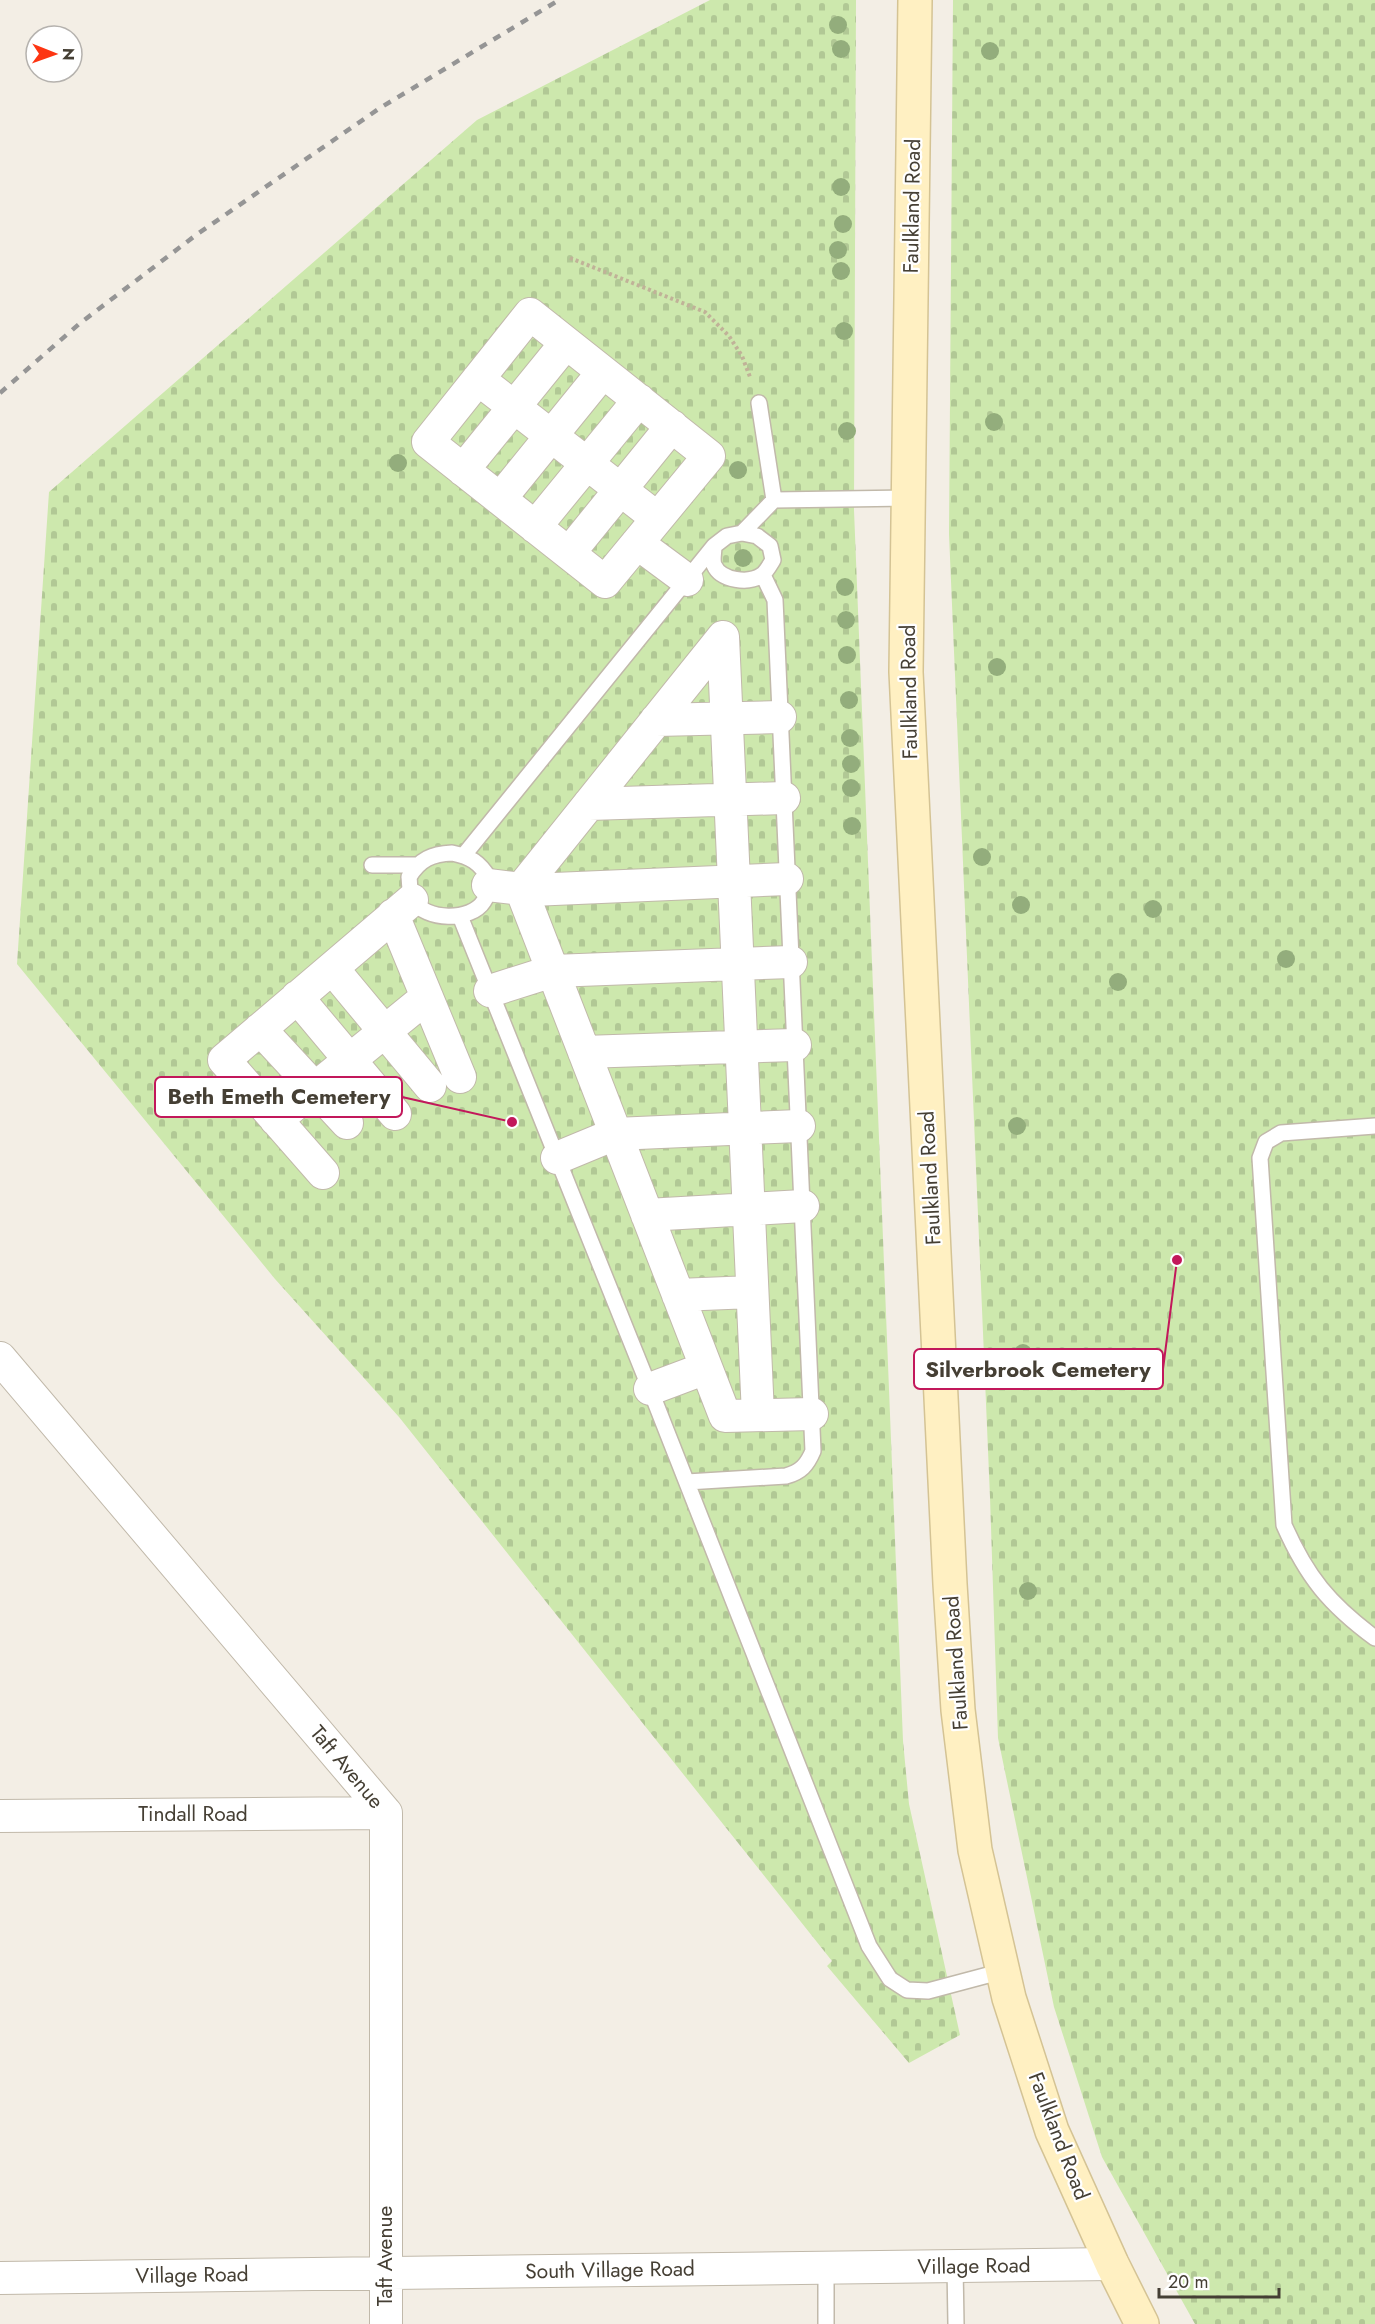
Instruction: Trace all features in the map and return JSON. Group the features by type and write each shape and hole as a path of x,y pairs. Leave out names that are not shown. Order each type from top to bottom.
{"main road":[{"name":"Faulkland Road","path":"915,0 906,672 958,1710 975,1850 1010,1998 1052,2131 1112,2264 1142,2324"}],"street":[{"path":"530,314 603,372 709,456 605,582 428,442 530,314"},
{"path":"463,470 566,343"},
{"path":"500,499 603,372"},
{"path":"478,379 657,518"},
{"path":"535,526 639,400"},
{"path":"569,553 672,426"},
{"path":"637,543 687,580"},
{"path":"521,889 723,637 758,1415"},
{"path":"656,720 780,717"},
{"path":"589,804 784,798"},
{"path":"488,885 521,889 787,879"},
{"path":"521,889 725,1416 812,1414"},
{"path":"323,1173 224,1060 403,907 427,997 460,1077"},
{"path":"490,991 553,971 791,962"},
{"path":"332,968 386,1030 430,1086"},
{"path":"297,997 394,1114"},
{"path":"276,1120 427,997"},
{"path":"260,1029 347,1123"},
{"path":"584,1052 795,1045"},
{"path":"557,1158 615,1134 799,1126"},
{"path":"647,1215 802,1206"},
{"path":"678,1295 752,1292"},
{"name":"Taft Avenue","path":"0,1358 386,1813 386,2324"},
{"path":"650,1389 706,1368"},
{"name":"Tindall Road","path":"0,1816 386,1813"},
{"name":"Village Road","path":"831,2268 1112,2264"},
{"name":"South Village Road","path":"385,2272 831,2268"},
{"name":"Village Road","path":"0,2278 385,2272"}],"lane":[{"path":"759,403 774,500"},
{"path":"742,533 774,500 909,498"},
{"path":"464,855 714,546 727,536 742,533 757,536 770,546 773,560 763,575 750,580 736,580 720,573 713,564 714,546"},
{"path":"687,1482 786,1476 799,1473 807,1464 813,1451 775,600 763,575"},
{"path":"439,854 464,855 481,865 489,878 485,900 478,908 460,916 440,916 423,910 403,907 409,877 416,865 426,858 439,854"},
{"path":"372,864 416,865"},
{"path":"460,916 687,1482 869,1946 890,1979 906,1990 928,1991 1003,1971"},
{"path":"1375,1126 1281,1133 1266,1142 1260,1158 1284,1525 1296,1554 1319,1589 1375,1638"},
{"path":"955,2266 956,2324"},
{"path":"826,2324 831,2268"}],"path":[{"path":"570,258 705,312 729,336 742,356 759,403"}],"green space":[{"path":"710,0 856,0 854,510 903,1741 909,1804 960,2035 909,2063 827,1966 832,1961 399,1417 275,1279 17,964 49,492 477,120"},
{"path":"953,0 1375,0 1375,2324 1195,2324 1102,2157 1054,2007 998,1738 990,1497 949,534"}],"railway":[{"path":"0,393 79,324 196,235 380,108 559,0"}],"place":[{"name":"Beth Emeth Cemetery","path":"512,1122"},
{"name":"Silverbrook Cemetery","path":"1177,1260"}]}
